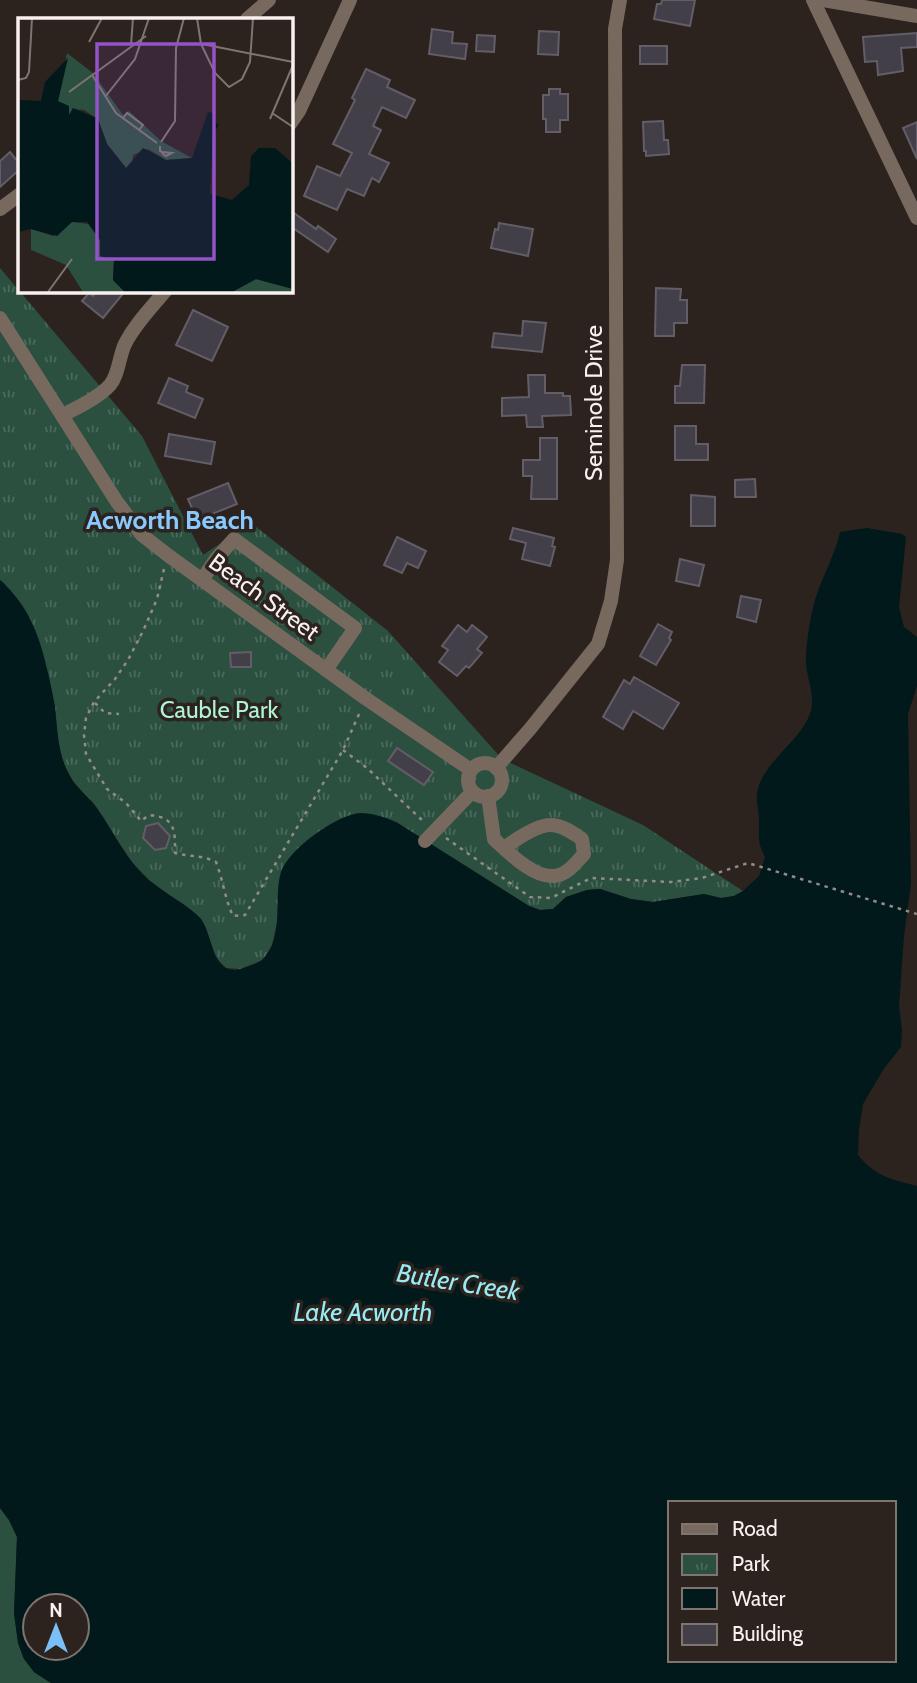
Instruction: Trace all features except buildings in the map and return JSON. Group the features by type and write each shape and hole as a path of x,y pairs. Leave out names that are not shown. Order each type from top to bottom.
{"street":[{"path":"292,121 350,0"},
{"name":"Seminole Drive","path":"496,768 598,644 611,601 617,560 615,29 620,0"},
{"path":"813,0 917,218"},
{"path":"822,0 917,16"},
{"path":"248,18 267,1"},
{"path":"0,209 18,196"},
{"path":"63,415 90,400 110,384 132,330 164,292"},
{"name":"Beach Street","path":"0,318 117,502 142,535 365,698 471,770"},
{"path":"202,580 234,539 355,628 326,670"},
{"path":"486,763 496,768 501,777 497,791 482,797 472,792 468,781 471,770 486,763"},
{"path":"425,841 472,792"},
{"path":"488,796 494,839 504,848 537,873 555,876 572,868 584,854 582,839 569,831 550,825 525,834 504,848"}],"path":[{"path":"169,556 162,573 157,599 144,629 128,660 94,702 86,718 86,754 107,789 126,803 141,821 149,815 160,816 169,822 175,830 175,853 204,856 216,862 233,916 245,915 343,750 365,698"},
{"path":"94,702 105,713 119,714"},
{"path":"343,750 367,768 425,823 530,897 551,898 592,878 671,882 702,878 748,863 917,914"}],"green space":[{"name":"Cauble Park","path":"0,268 142,436 203,555 251,523 388,631 502,759 643,825 743,891 721,898 704,894 653,902 631,899 600,889 587,890 566,897 553,909 540,910 529,906 396,822 278,892 278,918 272,945 263,960 240,969 226,968 216,958 200,918 149,880 131,861 94,805 73,781 64,764 58,743 55,705 5,584 0,580"},
{"path":"0,1508 17,1537 14,1613 21,1662 26,1662 34,1672 51,1683 0,1683"}],"water":[{"name":"Lake Acworth","path":"867,528 906,537 899,607 904,627 917,637 917,686 908,714 911,884 899,1006 901,1047 883,1070 863,1104 858,1155 878,1173 917,1186 917,1683 51,1683 34,1672 26,1662 91,1662 91,1592 21,1592 21,1651 14,1613 17,1537 0,1508 0,580 27,613 38,637 46,663 61,754 67,772 94,804 141,873 201,919 219,962 225,968 233,970 259,962 270,950 276,929 281,872 293,853 327,826 360,813 396,822 529,906 540,910 553,909 566,897 587,890 600,889 631,899 653,902 704,894 721,898 743,891 759,876 765,857 759,839 757,797 760,783 765,772 805,724 812,707 806,662 816,597 840,532"}],"district":[{"name":"Acworth Beach","path":"170,520"}],"water label":[{"name":"Butler Creek","path":"458,1282"}]}
